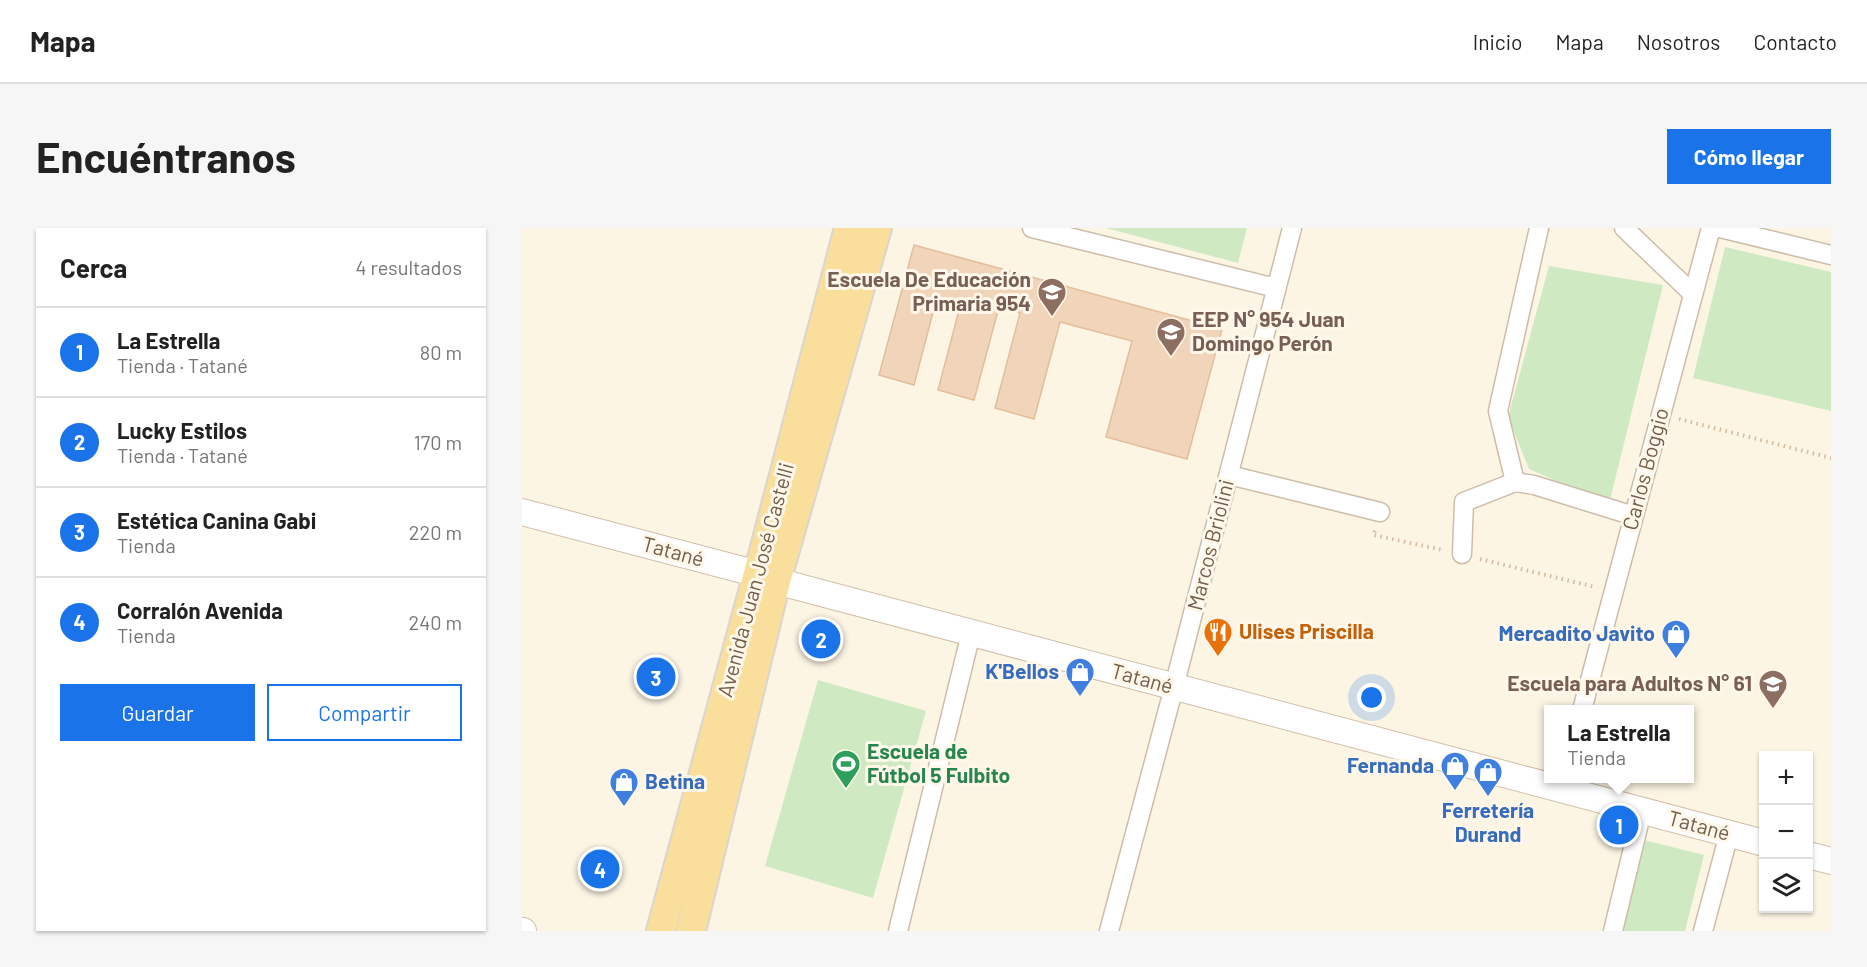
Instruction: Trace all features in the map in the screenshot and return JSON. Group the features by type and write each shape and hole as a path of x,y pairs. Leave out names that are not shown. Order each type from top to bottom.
{"main road":[{"name":"Avenida Juan José Castelli","path":"691,931 767,578 849,228"},
{"name":"Avenida Juan José Castelli","path":"661,931 767,578 877,228"}],"street":[{"path":"1032,228 1276,288"},
{"name":"Marcos Briolini","path":"1108,931 1174,687 1292,228"},
{"path":"1515,482 1498,411 1539,228"},
{"path":"1624,228 1694,294"},
{"name":"Carlos Boggio","path":"1582,705 1711,228"},
{"path":"1720,228 1831,255"},
{"path":"1229,475 1380,512"},
{"path":"1462,554 1464,501 1515,482 1534,484 1634,516"},
{"name":"Tatané","path":"522,512 1174,687 1544,780"},
{"path":"898,931 971,633"},
{"name":"Tatané","path":"1562,784 1642,811 1759,842"},
{"path":"1613,931 1642,811"},
{"path":"1703,931 1729,834"},
{"path":"1813,856 1831,861"}],"path":[{"path":"1661,415 1831,458"}],"green space":[{"path":"1106,228 1247,228 1238,263"},
{"path":"1725,247 1831,272 1831,411 1693,378"},
{"path":"1549,266 1663,285 1609,504 1529,469 1508,417"},
{"name":"Escuela de Fútbol 5 Fulbito","path":"818,680 926,711 873,898 765,866"},
{"path":"1644,840 1704,855 1685,931 1622,931"}],"building":[{"name":"EEP N° 954 Juan Domingo Perón","path":"914,245 1222,329 1187,459 1106,437 1132,341 1060,322 1034,419 995,408 1020,313 999,307 974,400 938,390 961,303 937,297 914,385 879,375"}],"place":[{"name":"Escuela De Educación Primaria 954","path":"1052,318"},
{"name":"EEP N° 954 Juan Domingo Perón","path":"1171,358"},
{"name":"Lucky Estilos","path":"821,639"},
{"name":"Ulises Priscilla","path":"1218,658"},
{"name":"Mercadito Javito","path":"1676,660"},
{"name":"Estética Canina Gabi","path":"656,677"},
{"name":"K'Bellos","path":"1080,698"},
{"name":"Escuela para Adultos N° 61","path":"1773,710"},
{"name":"Escuela de Fútbol 5 Fulbito","path":"846,790"},
{"name":"Fernanda","path":"1455,792"},
{"name":"Ferretería Durand","path":"1488,798"},
{"name":"Betina","path":"624,808"},
{"name":"La Estrella","path":"1619,825"},
{"name":"Corralón Avenida","path":"600,869"}]}
